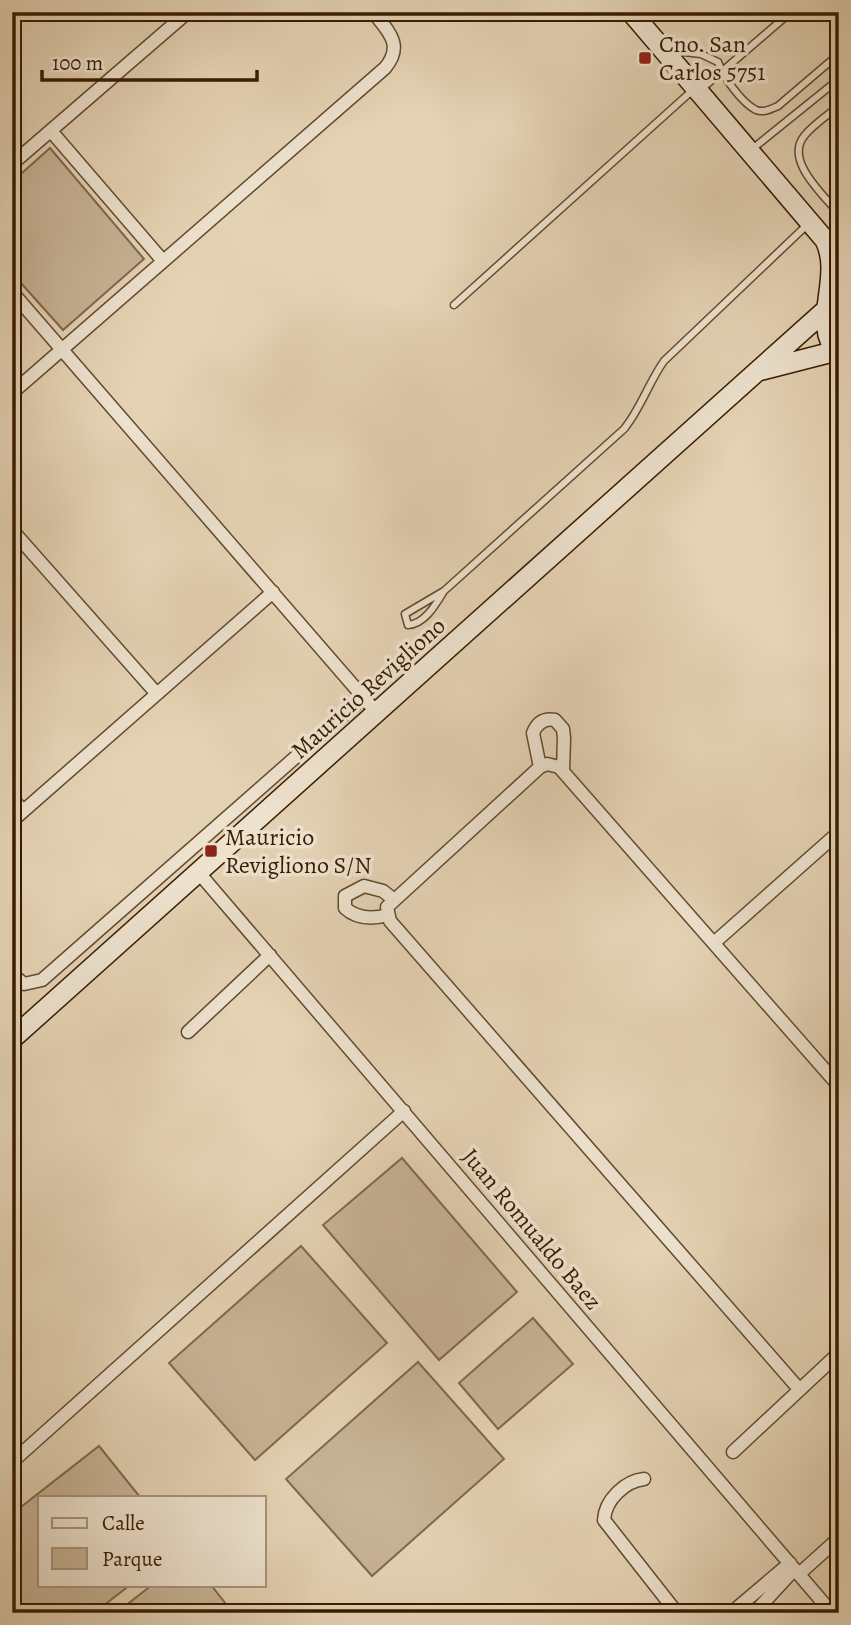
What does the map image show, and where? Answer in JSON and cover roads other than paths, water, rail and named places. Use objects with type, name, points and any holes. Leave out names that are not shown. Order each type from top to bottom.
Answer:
[{"type":"main road","points":[[631,12],[838,235]]},
{"type":"main road","points":[[642,12],[825,240],[831,256],[833,277],[833,307],[827,336],[837,353]]},
{"type":"main road","name":"Mauricio Revigliono","points":[[12,1039],[755,372],[833,307]]},
{"type":"main road","name":"Mauricio Revigliono","points":[[755,372],[837,353]]},
{"type":"street","points":[[12,164],[188,12]]},
{"type":"street","points":[[12,393],[391,61],[395,52],[393,36],[373,12]]},
{"type":"street","points":[[51,131],[163,261]]},
{"type":"street","points":[[12,292],[377,713]]},
{"type":"street","points":[[12,530],[158,694]]},
{"type":"street","points":[[12,821],[273,592]]},
{"type":"street","points":[[12,974],[24,984],[42,980],[364,697]]},
{"type":"street","points":[[540,767],[533,733],[542,721],[550,719],[555,720],[563,729],[564,771]]},
{"type":"street","points":[[799,1389],[388,915],[387,906],[540,767],[553,765],[564,771],[839,1086]]},
{"type":"street","points":[[12,798],[23,811]]},
{"type":"street","points":[[715,942],[839,832]]},
{"type":"street","name":"Juan Romualdo Baez","points":[[199,873],[832,1613]]},
{"type":"street","points":[[388,915],[376,918],[350,913],[345,908],[345,896],[364,886],[383,891],[393,899]]},
{"type":"street","points":[[188,1032],[270,955]]},
{"type":"street","points":[[12,1462],[404,1111]]},
{"type":"street","points":[[733,1452],[839,1353]]},
{"type":"street","points":[[644,1479],[625,1485],[608,1504],[604,1520],[677,1613]]},
{"type":"street","points":[[731,1613],[839,1538]]},
{"type":"street","points":[[754,1613],[795,1569]]},
{"type":"lane","points":[[454,304],[701,87],[791,12]]},
{"type":"lane","points":[[834,12],[839,17]]},
{"type":"lane","points":[[675,51],[718,62],[722,72],[757,110],[766,111],[778,106],[839,54]]},
{"type":"lane","points":[[757,146],[839,79]]},
{"type":"lane","points":[[839,106],[804,135],[798,147],[799,157],[808,176],[839,214]]},
{"type":"lane","points":[[444,590],[425,616],[415,625],[408,625],[405,614],[444,590],[624,429],[644,402],[664,360],[811,222]]},
{"type":"place","name":"Cno. San Carlos 5751","points":[[645,58]]},
{"type":"place","name":"Mauricio Revigliono S/N","points":[[211,851]]}]
